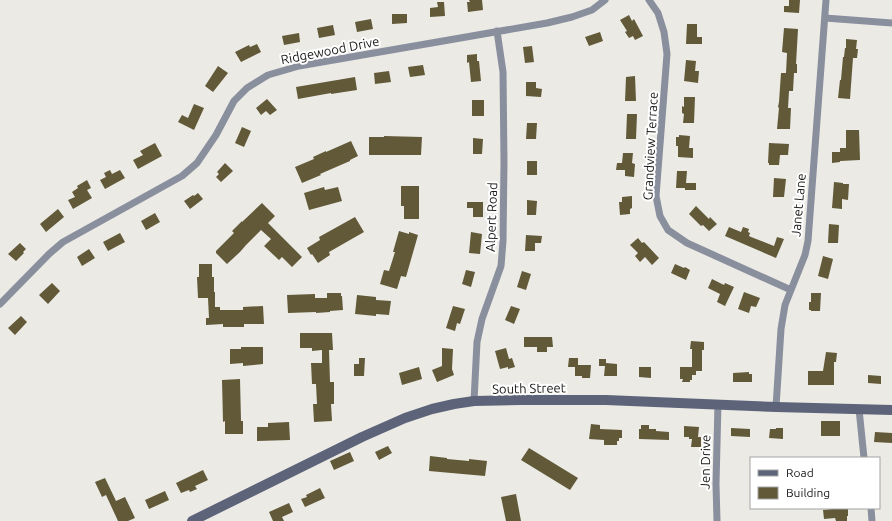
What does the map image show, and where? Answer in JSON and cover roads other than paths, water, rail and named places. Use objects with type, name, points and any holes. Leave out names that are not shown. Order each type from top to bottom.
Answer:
[{"type":"street","name":"Ridgewood Drive","points":[[0,304],[49,254],[63,242],[182,176],[197,164],[216,135],[234,101],[247,88],[268,75],[300,66],[572,17],[592,10],[605,0]]},
{"type":"street","name":"Grandview Terrace","points":[[649,0],[658,13],[664,32],[667,54],[656,196],[660,216],[668,230],[687,243],[791,290]]},
{"type":"street","name":"Janet Lane","points":[[776,407],[784,305],[805,255],[808,241],[826,0]]},
{"type":"street","points":[[825,18],[892,22]]},
{"type":"street","name":"Alpert Road","points":[[474,401],[477,342],[482,319],[501,266],[503,241],[503,72],[497,31]]},
{"type":"street","name":"South Street","points":[[192,521],[207,518],[349,444],[404,418],[432,408],[454,404],[474,401],[606,400],[892,410]]},
{"type":"street","name":"Jen Drive","points":[[717,521],[716,484],[718,404]]},
{"type":"street","points":[[859,409],[864,457]]},
{"type":"street","points":[[871,509],[872,521]]}]
